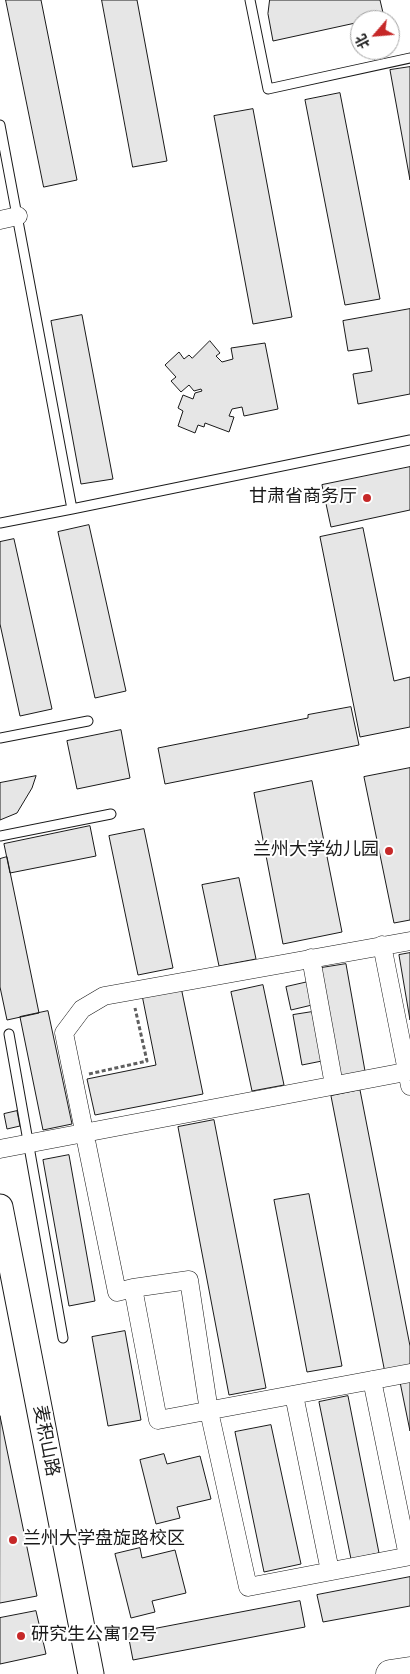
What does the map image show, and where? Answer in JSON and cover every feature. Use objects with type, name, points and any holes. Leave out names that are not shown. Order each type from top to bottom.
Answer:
[{"type":"main road","points":[[390,1674],[410,1670]]},
{"type":"street","points":[[0,220],[18,216]]},
{"type":"street","points":[[372,1380],[409,1556],[248,1587],[209,1411],[189,1280],[117,1292],[71,1077],[64,1033],[82,1009],[104,996],[410,941]]},
{"type":"street","points":[[0,1149],[334,1085],[409,1076],[382,945]]},
{"type":"street","points":[[311,958],[334,1085]]},
{"type":"street","name":"麦积山路","points":[[0,1207],[90,1674]]},
{"type":"street","points":[[133,1288],[158,1420],[410,1373]]},
{"type":"street","points":[[294,1395],[330,1571]]},
{"type":"lane","points":[[250,0],[268,89],[410,58]]},
{"type":"lane","points":[[0,125],[72,508]]},
{"type":"lane","points":[[0,523],[410,440]]},
{"type":"lane","points":[[0,738],[88,721]]},
{"type":"lane","points":[[0,836],[111,814]]},
{"type":"lane","points":[[9,1034],[63,1338]]},
{"type":"path","points":[[71,1077],[147,1061],[131,991]]},
{"type":"building","points":[[6,0],[41,0],[77,180],[44,187]]},
{"type":"building","points":[[102,0],[137,0],[167,161],[133,167]]},
{"type":"building","points":[[270,0],[380,0],[382,10],[350,10],[350,24],[273,41],[268,14]]},
{"type":"building","points":[[410,67],[410,180],[390,70]]},
{"type":"building","points":[[340,93],[380,299],[345,305],[305,100]]},
{"type":"building","points":[[253,109],[292,317],[253,324],[214,116]]},
{"type":"building","points":[[410,309],[410,394],[358,404],[353,374],[372,371],[368,348],[348,351],[343,321]]},
{"type":"building","points":[[82,315],[113,479],[81,484],[51,321]]},
{"type":"building","points":[[210,341],[220,353],[216,356],[222,362],[233,359],[231,348],[265,343],[278,409],[244,416],[242,407],[232,409],[229,416],[234,417],[229,432],[205,423],[204,427],[198,425],[195,433],[178,426],[183,411],[178,408],[183,395],[193,399],[195,393],[202,391],[201,389],[194,391],[189,385],[181,392],[171,381],[176,377],[165,365],[179,352],[184,359],[189,355],[192,358]]},
{"type":"building","name":"甘肃省商务厅","points":[[410,467],[410,510],[331,527],[322,485]]},
{"type":"building","points":[[89,525],[126,691],[95,698],[58,532]]},
{"type":"building","points":[[363,528],[394,681],[410,677],[410,727],[360,737],[320,537]]},
{"type":"building","points":[[14,539],[52,709],[20,716],[0,624],[0,542]]},
{"type":"building","points":[[351,707],[359,745],[165,784],[158,748],[308,718],[308,715]]},
{"type":"building","points":[[121,730],[130,778],[77,789],[67,741]]},
{"type":"building","name":"兰州大学幼儿园","points":[[410,768],[410,920],[394,923],[364,777]]},
{"type":"building","points":[[36,776],[32,788],[17,813],[0,820],[0,783]]},
{"type":"building","points":[[312,781],[342,932],[283,944],[254,793]]},
{"type":"building","points":[[90,826],[96,856],[10,873],[4,844]]},
{"type":"building","points":[[144,829],[173,968],[138,975],[109,836]]},
{"type":"building","points":[[7,857],[39,1013],[7,1020],[0,987],[0,859]]},
{"type":"building","points":[[239,878],[256,959],[219,966],[202,885]]},
{"type":"building","points":[[410,953],[410,1020],[399,955]]},
{"type":"building","points":[[346,964],[365,1071],[340,1076],[321,968]]},
{"type":"building","points":[[308,982],[312,1005],[291,1010],[286,987]]},
{"type":"building","points":[[263,985],[284,1085],[252,1091],[231,992]]},
{"type":"building","points":[[181,987],[203,1094],[95,1115],[87,1079],[156,1065],[142,995]]},
{"type":"building","points":[[48,1011],[72,1124],[43,1130],[20,1017]]},
{"type":"building","points":[[312,1012],[322,1061],[302,1065],[293,1015]]},
{"type":"building","points":[[360,1090],[410,1346],[410,1369],[385,1373],[331,1096]]},
{"type":"building","points":[[17,1111],[20,1126],[7,1129],[4,1114]]},
{"type":"building","points":[[214,1120],[266,1388],[229,1395],[178,1127]]},
{"type":"building","points":[[69,1155],[95,1301],[69,1306],[43,1160]]},
{"type":"building","points":[[309,1194],[342,1366],[307,1372],[274,1200]]},
{"type":"building","points":[[125,1331],[141,1420],[108,1426],[92,1337]]},
{"type":"building","points":[[410,1380],[410,1431],[400,1382]]},
{"type":"building","points":[[348,1396],[379,1553],[351,1559],[319,1402]]},
{"type":"building","points":[[0,1416],[37,1596],[0,1603]]},
{"type":"building","points":[[271,1425],[301,1564],[264,1572],[235,1432]]},
{"type":"building","points":[[164,1454],[167,1464],[200,1456],[211,1499],[177,1507],[180,1518],[156,1524],[140,1460]]},
{"type":"building","points":[[140,1548],[142,1558],[175,1550],[186,1593],[152,1601],[155,1612],[131,1618],[115,1554]]},
{"type":"building","points":[[410,1577],[410,1606],[323,1622],[317,1595]]},
{"type":"building","points":[[300,1601],[305,1627],[133,1660],[128,1634]]},
{"type":"building","name":"研究生公寓12号","points":[[36,1611],[46,1654],[0,1664],[0,1618]]},
{"type":"place","name":"甘肃省商务厅","points":[[367,498]]},
{"type":"place","name":"兰州大学幼儿园","points":[[389,851]]},
{"type":"place","name":"兰州大学盘旋路校区","points":[[13,1540]]},
{"type":"place","name":"研究生公寓12号","points":[[21,1636]]}]
